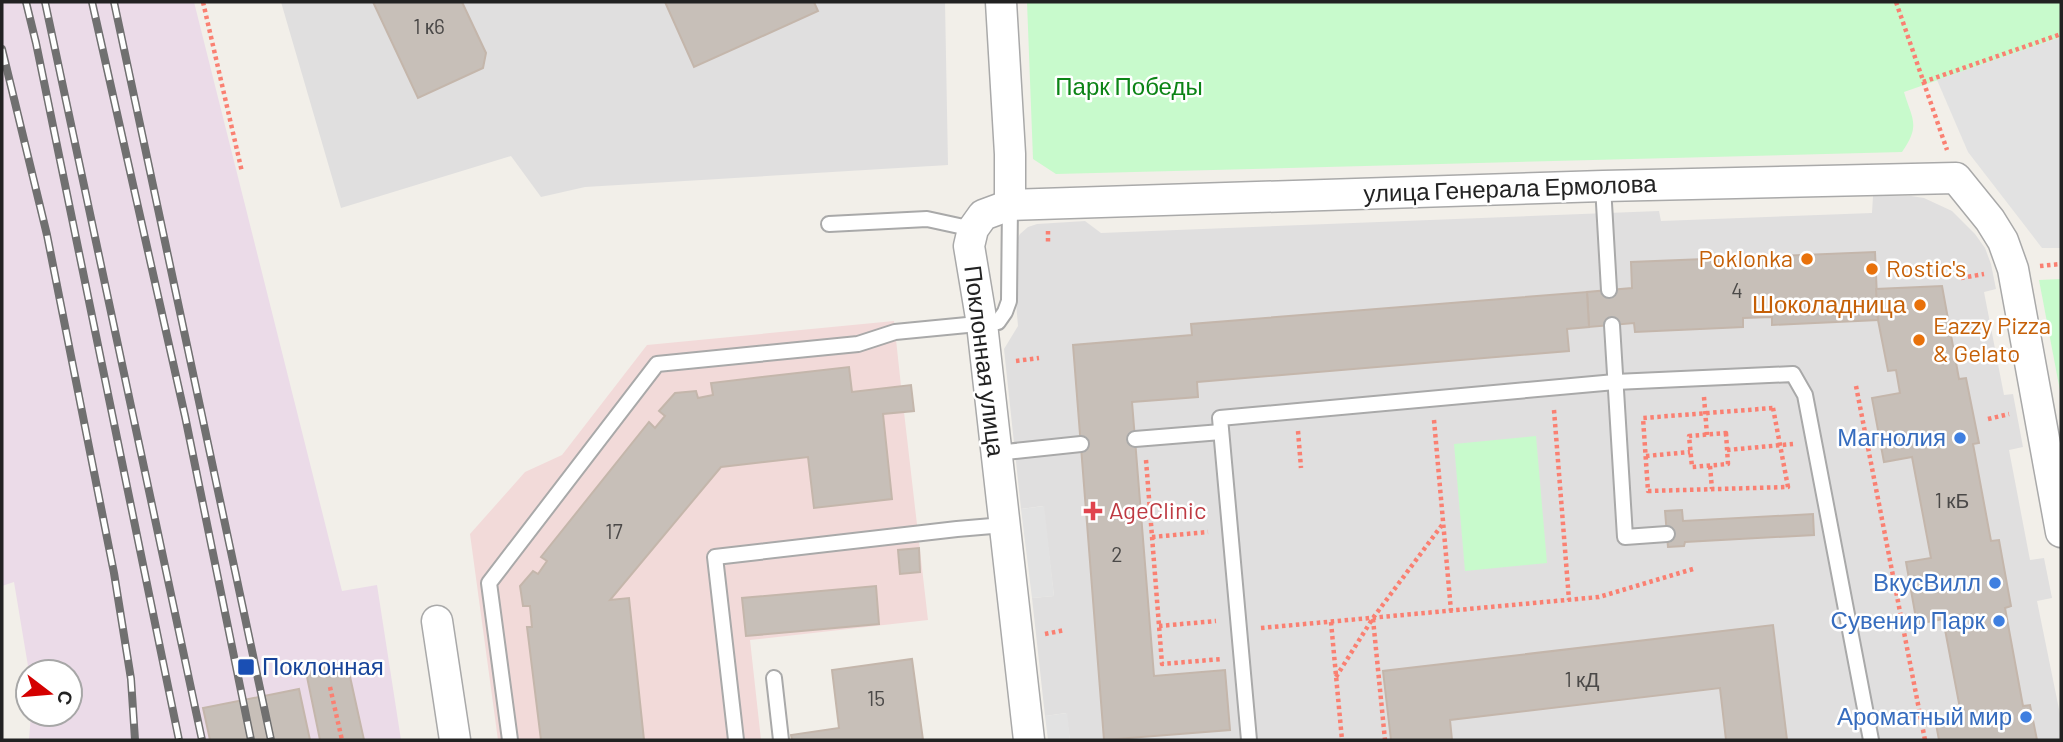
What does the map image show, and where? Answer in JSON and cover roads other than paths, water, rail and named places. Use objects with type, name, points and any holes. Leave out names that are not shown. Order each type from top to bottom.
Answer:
[{"type":"street","points":[[1002,2],[1010,205]]},
{"type":"street","name":"улица Генерала Ермолова","points":[[1010,205],[1956,178],[1990,219],[2003,241],[2013,269],[2061,532]]},
{"type":"street","name":"Поклонная улица","points":[[1010,205],[983,215],[973,229],[969,246],[982,324],[1029,740]]},
{"type":"street","points":[[437,621],[454,740]]},
{"type":"lane","points":[[1603,186],[1609,290]]},
{"type":"lane","points":[[510,740],[489,583],[657,364],[858,344],[895,332],[998,322],[1009,301],[1010,205]]},
{"type":"lane","points":[[829,224],[927,219],[973,229]]},
{"type":"lane","points":[[1612,325],[1625,537],[1667,534]]},
{"type":"lane","points":[[1249,740],[1220,418],[1615,382],[1793,374],[1805,395],[1871,740]]},
{"type":"lane","points":[[1140,439],[1221,432]]},
{"type":"lane","points":[[996,453],[1081,444]]},
{"type":"lane","points":[[736,740],[715,557],[1004,526]]},
{"type":"lane","points":[[774,678],[781,740]]},
{"type":"railway","points":[[26,2],[179,740]]},
{"type":"railway","points":[[45,2],[202,740]]},
{"type":"railway","points":[[92,2],[185,416],[251,740]]},
{"type":"railway","points":[[114,2],[271,740]]},
{"type":"railway","points":[[2,49],[47,235],[114,573],[131,679],[135,740]]},
{"type":"place","name":"Poklonka","points":[[1807,259]]},
{"type":"place","name":"Rostic's","points":[[1872,269]]},
{"type":"place","name":"Шоколадница","points":[[1920,305]]},
{"type":"place","name":"Eazzy Pizza & Gelato","points":[[1919,340]]},
{"type":"place","name":"Магнолия","points":[[1960,438]]},
{"type":"place","name":"AgeClinic","points":[[1093,511]]},
{"type":"place","name":"ВкусВилл","points":[[1995,583]]},
{"type":"place","name":"Сувенир Парк","points":[[1999,621]]},
{"type":"place","name":"Поклонная","points":[[246,667]]},
{"type":"place","name":"Ароматный мир","points":[[2026,717]]},
{"type":"park label","name":"Парк Победы","points":[[1129,87]]}]
